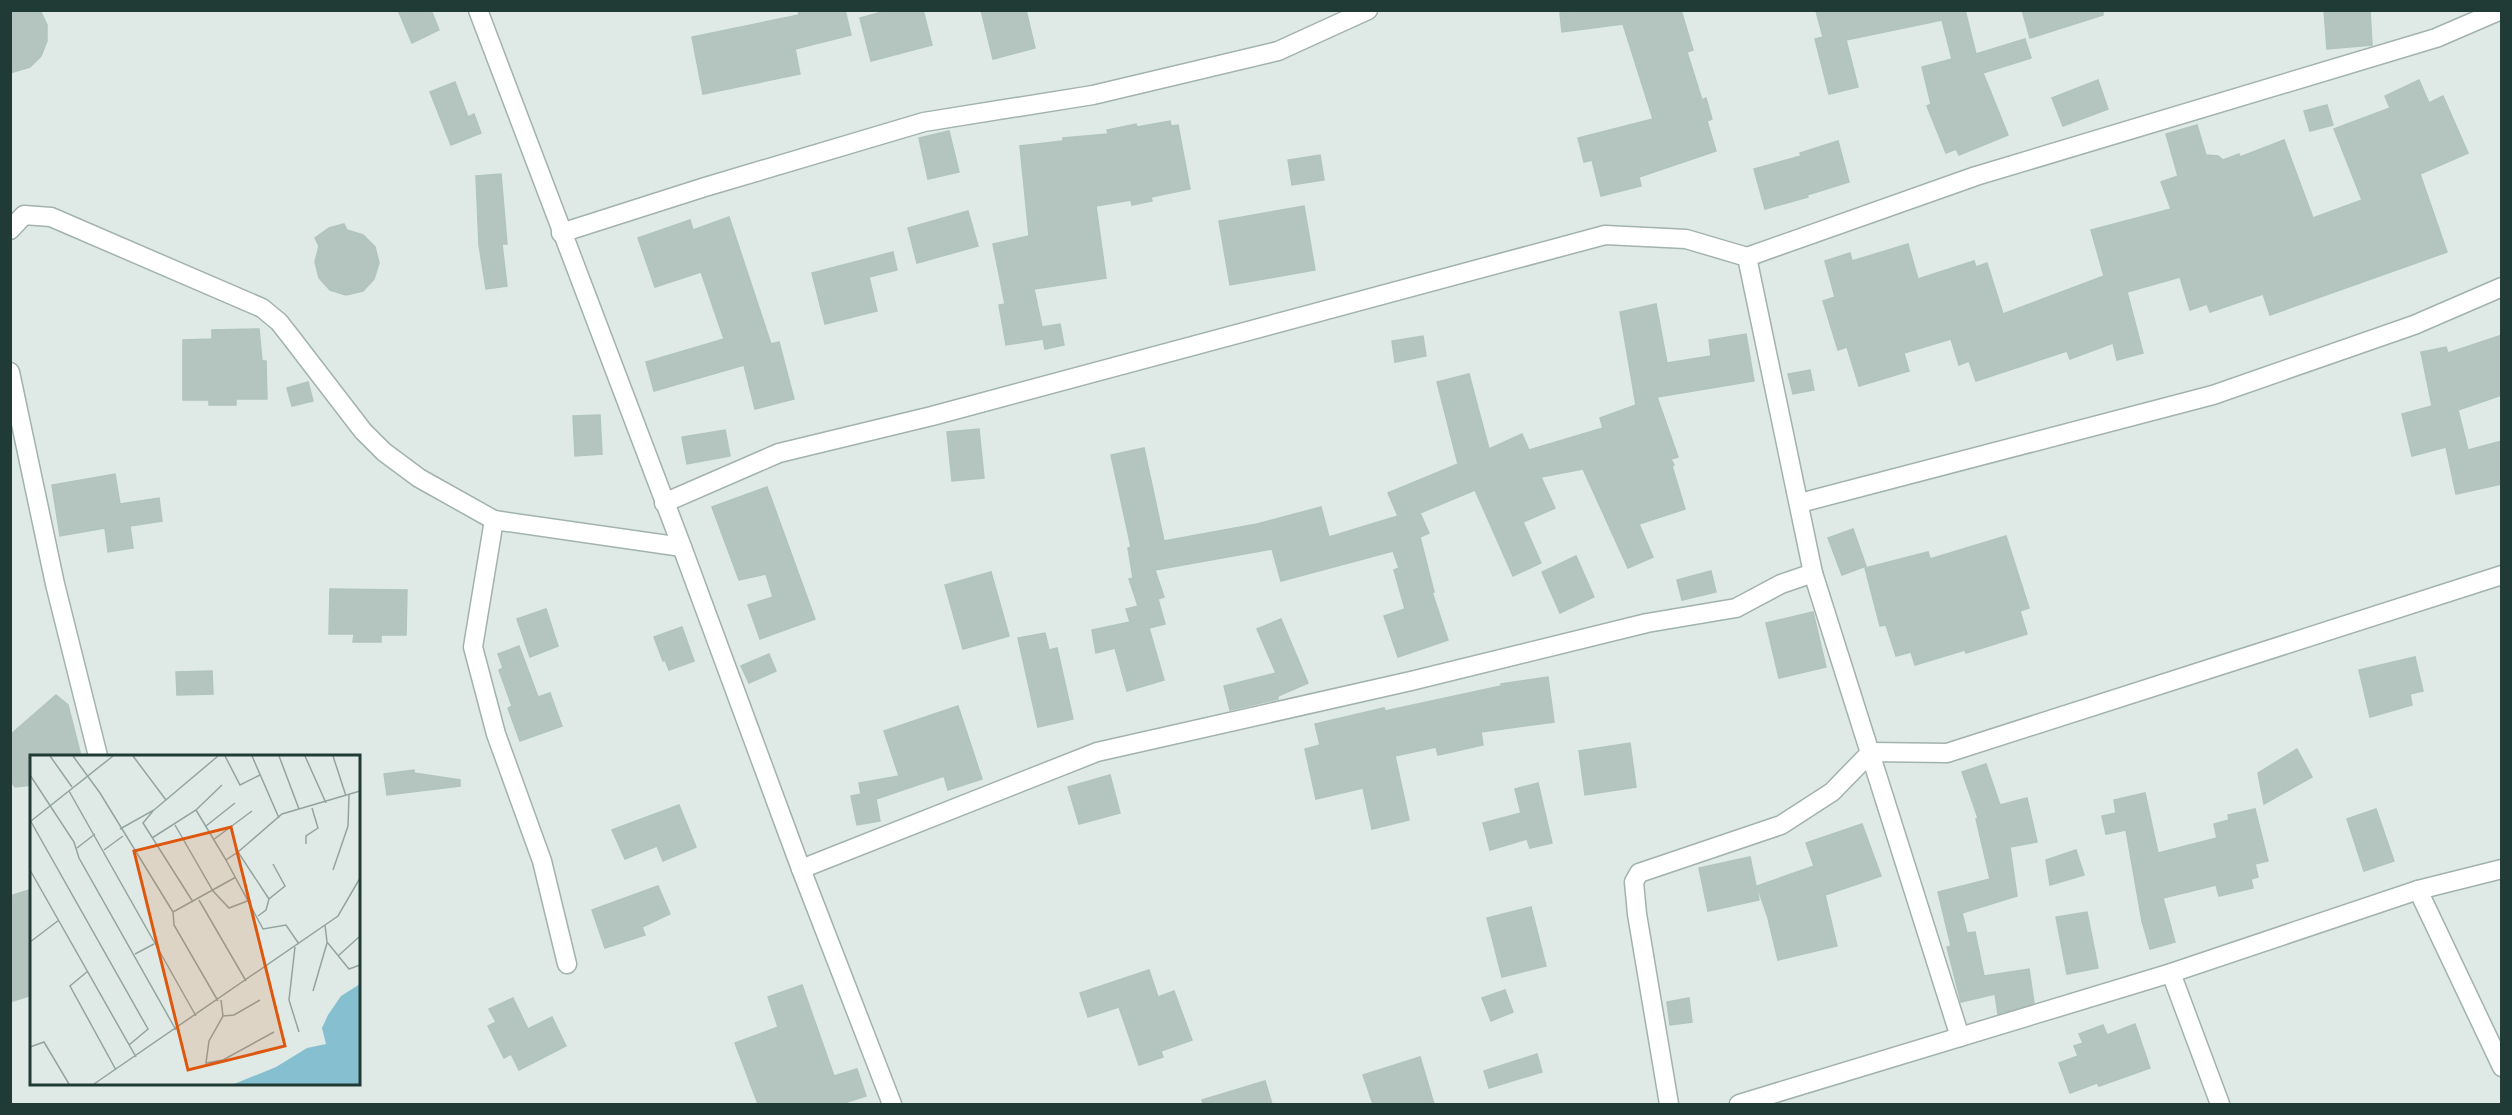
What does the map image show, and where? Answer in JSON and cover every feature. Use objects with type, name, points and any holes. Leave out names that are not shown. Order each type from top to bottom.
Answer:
[{"type":"street","points":[[478,10],[682,547],[801,869],[892,1104]]},
{"type":"street","points":[[561,233],[705,187],[924,122],[1093,95],[1278,51],[1368,10]]},
{"type":"street","points":[[664,503],[778,453],[932,416],[1605,235],[1686,239],[1747,257],[1976,176],[2436,38],[2501,10]]},
{"type":"street","points":[[10,230],[24,214],[51,217],[262,308],[279,322],[342,405],[384,452],[418,478],[494,520],[682,547]]},
{"type":"street","points":[[1747,257],[1813,573],[1960,1036]]},
{"type":"street","points":[[1800,503],[2213,395],[2414,325],[2502,287]]},
{"type":"street","points":[[10,372],[56,584],[98,755]]},
{"type":"street","points":[[494,520],[473,648],[496,734],[543,861],[567,964]]},
{"type":"street","points":[[801,869],[1097,752],[1411,681],[1647,623],[1736,608],[1781,584],[1813,573]]},
{"type":"street","points":[[1669,1104],[1637,914],[1634,882],[1639,873],[1781,825],[1832,792],[1871,752],[1947,753],[2502,575]]},
{"type":"street","points":[[1739,1104],[2171,973],[2418,890],[2502,869]]},
{"type":"street","points":[[2418,890],[2502,1068]]},
{"type":"street","points":[[2171,973],[2220,1104]]},
{"type":"building","points":[[10,10],[40,10],[47,25],[47,41],[41,56],[30,67],[10,73]]},
{"type":"building","points":[[398,10],[431,10],[439,30],[412,43]]},
{"type":"building","points":[[798,10],[845,10],[851,35],[795,49],[800,74],[703,94],[692,37],[799,15]]},
{"type":"building","points":[[889,10],[923,10],[932,45],[871,61],[860,18]]},
{"type":"building","points":[[981,10],[1026,10],[1035,48],[993,59]]},
{"type":"building","points":[[1576,10],[1681,10],[1693,50],[1687,52],[1702,100],[1706,98],[1712,119],[1707,121],[1716,151],[1639,177],[1641,186],[1601,196],[1592,160],[1584,162],[1578,138],[1653,119],[1623,24],[1562,32],[1560,13]]},
{"type":"building","points":[[1965,10],[1976,54],[2025,39],[2031,58],[1983,73],[2008,135],[1959,155],[1956,149],[1946,153],[1927,106],[1931,104],[1922,67],[1952,59],[1942,20],[1846,40],[1858,87],[1829,94],[1815,39],[1823,37],[1816,11]]},
{"type":"building","points":[[2022,10],[2103,10],[2103,15],[2030,38]]},
{"type":"building","points":[[2324,10],[2370,10],[2372,45],[2327,49]]},
{"type":"building","points":[[2098,80],[2108,109],[2063,126],[2052,98]]},
{"type":"building","points":[[2419,80],[2429,103],[2443,96],[2468,153],[2420,174],[2447,252],[2270,315],[2263,294],[2210,312],[2207,304],[2190,310],[2180,277],[2127,292],[2143,353],[2117,360],[2113,343],[2070,359],[2067,351],[1976,381],[1969,361],[1959,365],[1951,339],[1904,353],[1909,371],[1859,386],[1847,347],[1838,350],[1823,301],[1835,297],[1825,261],[1850,253],[1852,261],[1908,244],[1918,279],[1974,261],[1976,267],[1987,263],[2003,314],[2104,276],[2091,230],[2171,209],[2161,182],[2178,176],[2166,134],[2197,125],[2206,155],[2218,156],[2223,160],[2239,154],[2240,157],[2284,140],[2313,218],[2362,200],[2334,129],[2390,108],[2385,96]]},
{"type":"building","points":[[455,82],[468,117],[474,114],[481,133],[451,145],[430,92]]},
{"type":"building","points":[[2327,105],[2333,125],[2310,131],[2304,111]]},
{"type":"building","points":[[1170,121],[1171,126],[1178,125],[1190,189],[1151,197],[1152,201],[1132,205],[1131,200],[1096,206],[1106,278],[1034,289],[1042,327],[1060,324],[1064,345],[1045,349],[1043,339],[1006,345],[999,305],[1005,304],[993,244],[1029,236],[1020,146],[1063,141],[1063,138],[1108,134],[1107,130],[1136,124],[1137,127]]},
{"type":"building","points":[[949,131],[959,172],[928,179],[919,138]]},
{"type":"building","points":[[1838,141],[1849,182],[1765,209],[1754,169],[1801,156],[1800,153]]},
{"type":"building","points":[[1320,155],[1324,180],[1292,185],[1288,160]]},
{"type":"building","points":[[501,174],[507,244],[502,244],[507,286],[486,289],[479,245],[476,176]]},
{"type":"building","points":[[1304,206],[1315,270],[1230,285],[1219,221]]},
{"type":"building","points":[[968,211],[978,246],[917,263],[908,228]]},
{"type":"building","points":[[729,217],[771,344],[779,342],[794,399],[755,409],[744,365],[654,391],[646,362],[724,339],[701,272],[655,287],[638,238],[690,220],[693,230]]},
{"type":"building","points":[[344,224],[347,230],[363,235],[375,247],[379,263],[374,279],[363,291],[346,295],[330,290],[319,278],[315,262],[319,246],[315,238],[329,228]]},
{"type":"building","points":[[893,252],[897,270],[869,277],[877,311],[825,324],[812,273]]},
{"type":"building","points":[[1656,304],[1667,363],[1711,356],[1709,340],[1746,334],[1754,381],[1657,397],[1678,457],[1671,459],[1685,509],[1639,524],[1653,557],[1628,568],[1583,469],[1541,477],[1555,508],[1523,522],[1541,563],[1513,576],[1475,490],[1420,513],[1429,533],[1420,537],[1434,592],[1432,592],[1448,640],[1398,657],[1384,616],[1405,609],[1394,570],[1399,568],[1393,551],[1281,581],[1272,549],[1155,570],[1164,597],[1158,599],[1165,624],[1149,628],[1164,680],[1127,691],[1115,648],[1096,653],[1092,630],[1130,622],[1126,609],[1138,606],[1129,579],[1133,578],[1128,548],[1131,547],[1111,455],[1144,448],[1164,541],[1257,524],[1321,507],[1329,537],[1398,516],[1388,493],[1458,464],[1437,382],[1469,374],[1489,449],[1522,434],[1529,450],[1603,428],[1600,418],[1636,405],[1620,312]]},
{"type":"building","points":[[259,329],[262,361],[266,361],[267,399],[236,399],[236,405],[209,405],[209,400],[183,400],[183,340],[212,339],[212,330]]},
{"type":"building","points":[[2502,335],[2502,395],[2458,410],[2468,450],[2502,441],[2502,484],[2456,494],[2446,447],[2412,456],[2402,414],[2432,406],[2421,352],[2446,347],[2448,353]]},
{"type":"building","points":[[1423,336],[1426,356],[1395,362],[1392,341]]},
{"type":"building","points":[[1810,370],[1814,390],[1793,394],[1788,374]]},
{"type":"building","points":[[308,382],[313,401],[292,406],[287,388]]},
{"type":"building","points":[[600,415],[602,454],[575,456],[573,416]]},
{"type":"building","points":[[979,429],[984,478],[952,481],[947,432]]},
{"type":"building","points":[[725,430],[730,456],[687,464],[682,437]]},
{"type":"building","points":[[115,474],[120,504],[159,498],[162,521],[130,526],[133,548],[108,552],[105,528],[60,536],[52,485]]},
{"type":"building","points":[[767,487],[815,619],[760,639],[748,605],[773,597],[766,574],[739,580],[712,507]]},
{"type":"building","points":[[1853,529],[1866,566],[1842,575],[1828,538]]},
{"type":"building","points":[[2006,536],[2029,608],[2020,611],[2027,634],[1966,653],[1965,650],[1915,665],[1911,652],[1896,656],[1886,625],[1880,626],[1865,568],[1928,552],[1930,559]]},
{"type":"building","points":[[1576,556],[1594,597],[1560,613],[1542,572]]},
{"type":"building","points":[[1711,571],[1716,592],[1682,600],[1677,580]]},
{"type":"building","points":[[991,572],[1009,636],[963,649],[945,585]]},
{"type":"building","points":[[330,589],[407,590],[406,635],[381,635],[381,642],[353,642],[354,634],[329,634]]},
{"type":"building","points":[[546,609],[558,646],[530,657],[517,619]]},
{"type":"building","points":[[1813,612],[1826,667],[1779,678],[1766,623]]},
{"type":"building","points":[[1281,619],[1308,683],[1278,696],[1278,699],[1230,710],[1224,686],[1276,673],[1257,629]]},
{"type":"building","points":[[682,627],[694,661],[669,670],[654,637]]},
{"type":"building","points":[[1045,633],[1049,650],[1057,648],[1073,719],[1038,727],[1018,638]]},
{"type":"building","points":[[519,646],[538,697],[550,693],[562,726],[520,741],[508,708],[512,706],[499,670],[503,668],[498,654]]},
{"type":"building","points":[[769,654],[776,671],[749,683],[741,666]]},
{"type":"building","points":[[2415,657],[2423,691],[2410,694],[2412,705],[2370,717],[2359,670]]},
{"type":"building","points":[[212,671],[213,694],[177,695],[176,672]]},
{"type":"building","points":[[1548,677],[1554,722],[1481,732],[1483,745],[1438,755],[1436,747],[1395,756],[1409,820],[1372,829],[1363,788],[1316,799],[1305,749],[1320,745],[1315,724],[1384,708],[1385,711],[1501,686],[1501,684]]},
{"type":"building","points":[[56,695],[68,705],[81,755],[30,755],[30,785],[15,787],[10,780],[10,735]]},
{"type":"building","points":[[958,706],[982,779],[948,790],[944,776],[876,799],[880,821],[857,825],[851,796],[861,794],[859,783],[899,776],[884,731]]},
{"type":"building","points":[[1630,743],[1636,787],[1585,795],[1579,751]]},
{"type":"building","points":[[2297,749],[2312,777],[2264,804],[2258,773]]},
{"type":"building","points":[[1986,764],[2000,805],[2027,798],[2037,842],[2010,847],[2017,896],[1962,913],[1967,933],[1975,932],[1984,976],[2029,969],[2034,1003],[1998,1014],[1995,994],[1961,1002],[1947,947],[1951,946],[1938,892],[1990,879],[1976,819],[1978,818],[1962,772]]},
{"type":"building","points":[[414,770],[414,773],[460,780],[460,786],[387,795],[384,774]]},
{"type":"building","points":[[1110,775],[1120,813],[1079,824],[1068,787]]},
{"type":"building","points":[[1538,783],[1552,843],[1530,848],[1527,839],[1490,850],[1483,823],[1521,813],[1515,789]]},
{"type":"building","points":[[2145,793],[2158,853],[2217,838],[2214,824],[2229,820],[2228,815],[2255,809],[2268,861],[2255,864],[2258,877],[2251,879],[2253,888],[2219,896],[2216,885],[2163,898],[2175,942],[2150,949],[2142,921],[2126,830],[2106,834],[2102,816],[2116,813],[2114,800]]},
{"type":"building","points":[[679,805],[696,847],[663,861],[657,846],[625,859],[612,830]]},
{"type":"building","points":[[2376,809],[2394,861],[2364,871],[2347,819]]},
{"type":"building","points":[[1862,824],[1881,876],[1825,895],[1837,946],[1778,960],[1768,918],[1757,886],[1814,866],[1806,843]]},
{"type":"building","points":[[2076,850],[2084,875],[2050,885],[2046,860]]},
{"type":"building","points":[[1750,857],[1759,900],[1708,911],[1699,868]]},
{"type":"building","points":[[658,886],[670,914],[642,927],[645,935],[605,948],[592,910]]},
{"type":"building","points":[[30,890],[30,996],[10,1002],[10,896]]},
{"type":"building","points":[[1531,907],[1546,966],[1502,977],[1487,918]]},
{"type":"building","points":[[2087,912],[2098,968],[2067,974],[2056,917]]},
{"type":"building","points":[[1149,970],[1158,997],[1174,991],[1192,1040],[1161,1051],[1163,1057],[1139,1065],[1119,1007],[1088,1017],[1080,993]]},
{"type":"building","points":[[802,985],[834,1076],[857,1069],[866,1096],[841,1104],[758,1104],[735,1043],[778,1027],[768,997]]},
{"type":"building","points":[[1505,990],[1513,1012],[1491,1021],[1482,998]]},
{"type":"building","points":[[513,998],[528,1029],[552,1017],[566,1046],[519,1070],[511,1054],[504,1058],[488,1026],[496,1022],[489,1009]]},
{"type":"building","points":[[1689,998],[1692,1022],[1670,1025],[1667,1002]]},
{"type":"building","points":[[2135,1024],[2150,1068],[2099,1086],[2097,1083],[2070,1093],[2059,1063],[2078,1056],[2074,1046],[2083,1043],[2079,1034],[2103,1025],[2107,1035]]},
{"type":"building","points":[[1537,1054],[1542,1072],[1489,1088],[1484,1071]]},
{"type":"building","points":[[1420,1057],[1434,1104],[1373,1104],[1363,1075]]},
{"type":"building","points":[[1265,1081],[1272,1104],[1203,1104],[1202,1100]]}]
